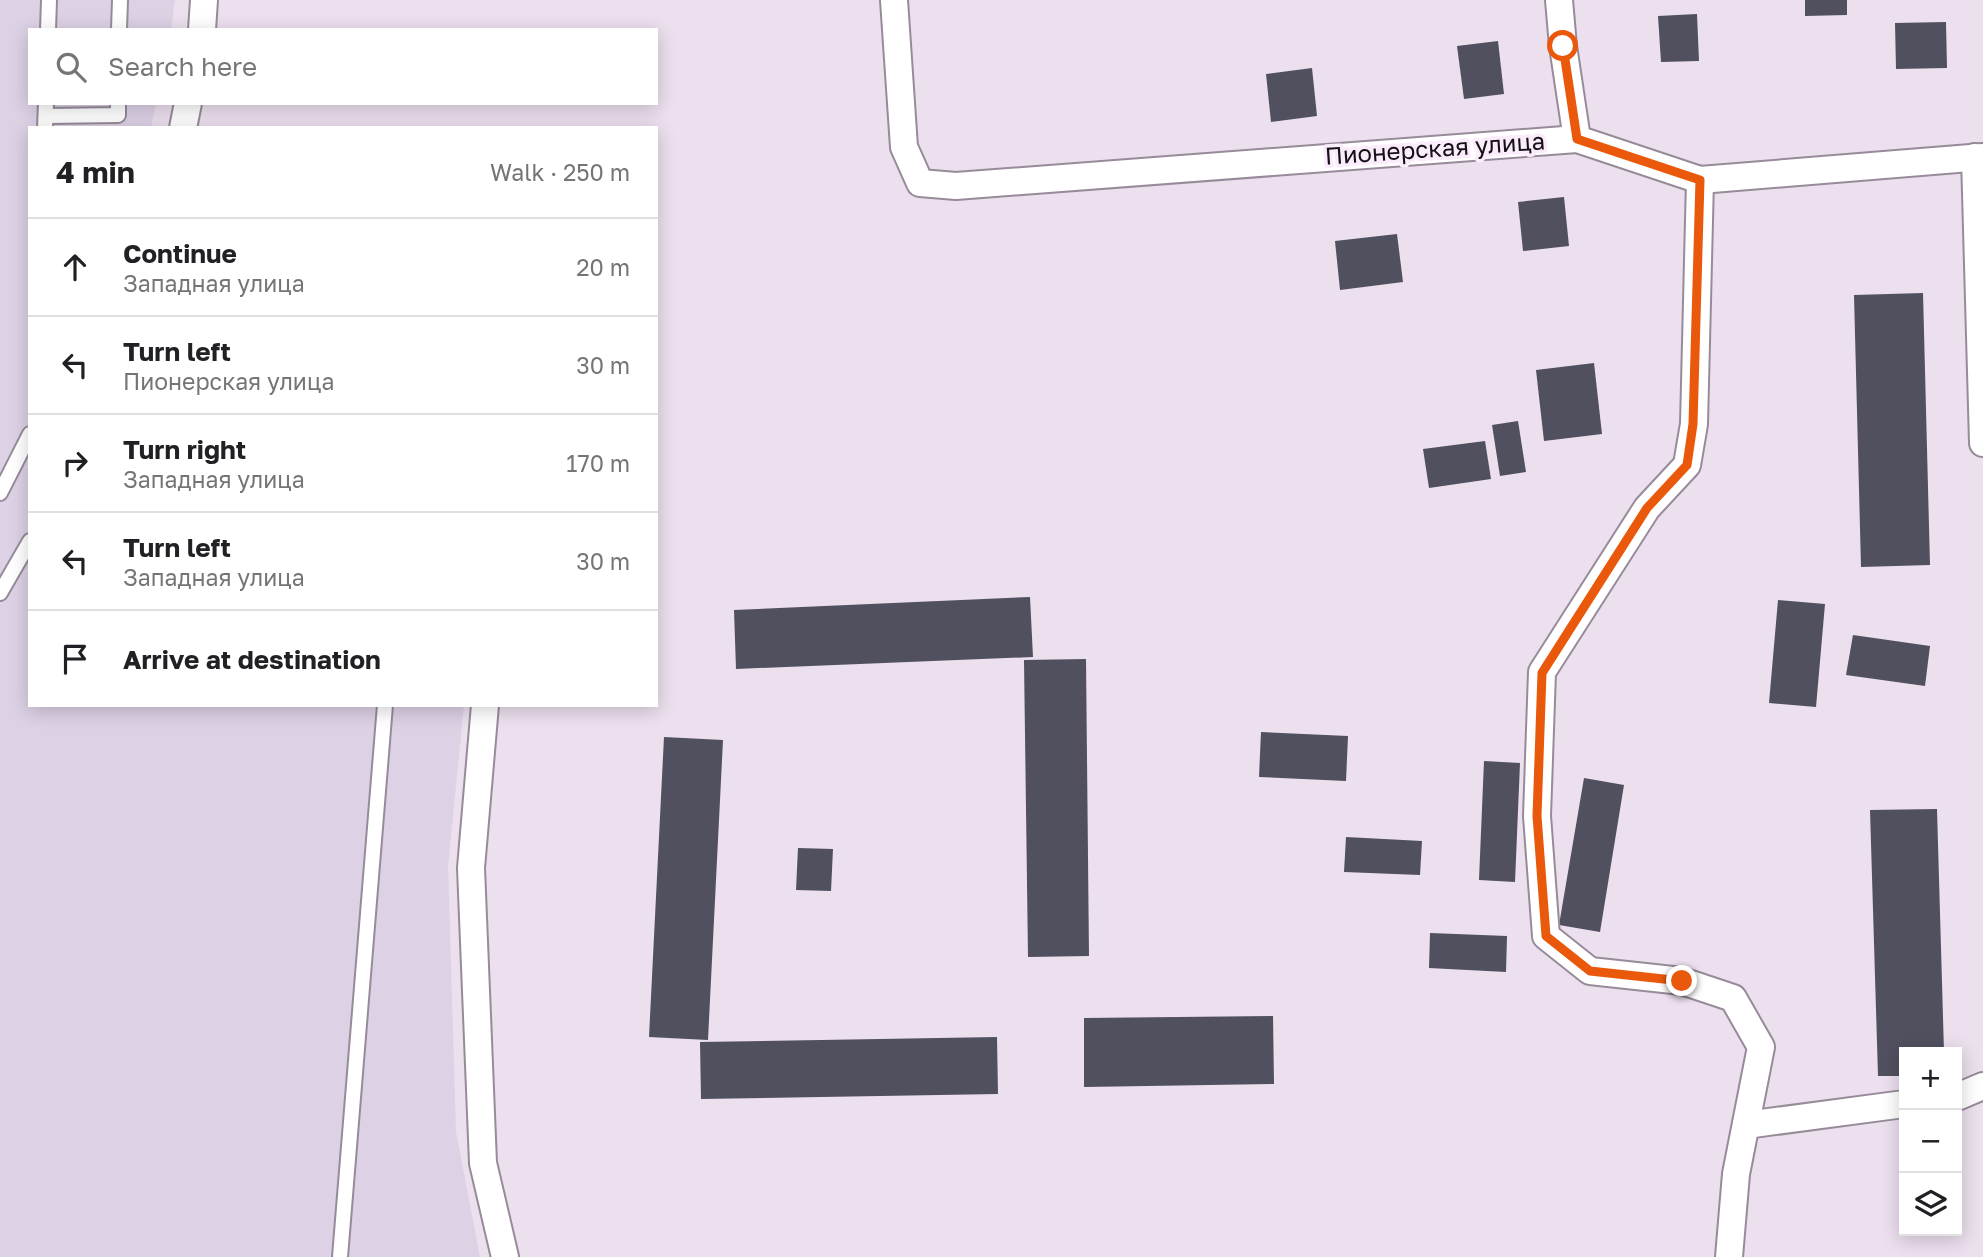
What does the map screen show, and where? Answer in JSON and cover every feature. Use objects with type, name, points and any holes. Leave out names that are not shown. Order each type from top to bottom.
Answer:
[{"type":"street","points":[[202,28],[204,0]]},
{"type":"street","name":"Пионерская улица","points":[[894,0],[904,147],[920,183],[956,186],[1577,139],[1700,180],[1979,157]]},
{"type":"street","points":[[1559,0],[1577,139]]},
{"type":"street","points":[[183,126],[188,105]]},
{"type":"street","points":[[1979,157],[1983,443]]},
{"type":"street","points":[[1700,180],[1693,424],[1687,465],[1647,508],[1542,673],[1537,816],[1546,936],[1590,971],[1682,981],[1734,998],[1761,1047],[1736,1174],[1729,1257]]},
{"type":"street","points":[[485,707],[471,868],[483,1163],[505,1257]]},
{"type":"street","points":[[1962,1095],[1983,1086]]},
{"type":"street","points":[[1746,1125],[1899,1105]]},
{"type":"lane","points":[[48,28],[49,0]]},
{"type":"lane","points":[[119,28],[120,0]]},
{"type":"lane","points":[[46,116],[118,115],[118,105]]},
{"type":"lane","points":[[0,493],[28,438]]},
{"type":"lane","points":[[0,593],[28,544]]},
{"type":"lane","points":[[340,1257],[385,707]]},
{"type":"shaded area","points":[[0,0],[175,0],[171,28],[28,28],[28,105],[156,105],[151,126],[28,126],[28,707],[464,707],[448,866],[456,1132],[480,1257],[0,1257]]},
{"type":"building","points":[[1805,0],[1847,0],[1847,15],[1805,16]]},
{"type":"building","points":[[1697,14],[1699,61],[1661,62],[1658,16]]},
{"type":"building","points":[[1946,22],[1947,68],[1896,69],[1895,23]]},
{"type":"building","points":[[1498,41],[1504,94],[1464,99],[1457,46]]},
{"type":"building","points":[[1312,68],[1317,116],[1271,122],[1266,74]]},
{"type":"building","points":[[1564,197],[1569,246],[1523,251],[1518,202]]},
{"type":"building","points":[[1397,234],[1403,282],[1340,290],[1335,241]]},
{"type":"building","points":[[1923,293],[1930,565],[1861,567],[1854,295]]},
{"type":"building","points":[[1594,363],[1602,434],[1544,441],[1536,370]]},
{"type":"building","points":[[1518,421],[1526,472],[1500,476],[1492,425]]},
{"type":"building","points":[[1485,441],[1491,479],[1429,488],[1423,449]]},
{"type":"building","points":[[1030,597],[1033,657],[736,669],[734,610]]},
{"type":"building","points":[[1778,600],[1825,604],[1816,707],[1769,703]]},
{"type":"building","points":[[1853,635],[1930,646],[1925,686],[1846,675]]},
{"type":"building","points":[[1086,659],[1089,956],[1028,957],[1024,660]]},
{"type":"building","points":[[1261,732],[1348,736],[1346,781],[1259,777]]},
{"type":"building","points":[[664,737],[723,740],[708,1040],[649,1037]]},
{"type":"building","points":[[1484,761],[1520,763],[1515,882],[1479,880]]},
{"type":"building","points":[[1584,778],[1624,785],[1600,932],[1559,925]]},
{"type":"building","points":[[1937,809],[1944,1047],[1899,1047],[1899,1076],[1878,1076],[1870,810]]},
{"type":"building","points":[[1346,837],[1422,841],[1420,875],[1344,872]]},
{"type":"building","points":[[798,848],[833,849],[831,891],[796,890]]},
{"type":"building","points":[[1430,933],[1507,936],[1506,972],[1429,968]]},
{"type":"building","points":[[1273,1016],[1274,1084],[1084,1087],[1084,1018]]},
{"type":"building","points":[[997,1037],[998,1094],[701,1099],[700,1042]]},
{"type":"route","points":[[1563,46],[1577,139],[1700,180],[1699,267],[1693,424],[1687,465],[1647,508],[1542,673],[1537,816],[1546,936],[1590,971],[1682,981]]}]
